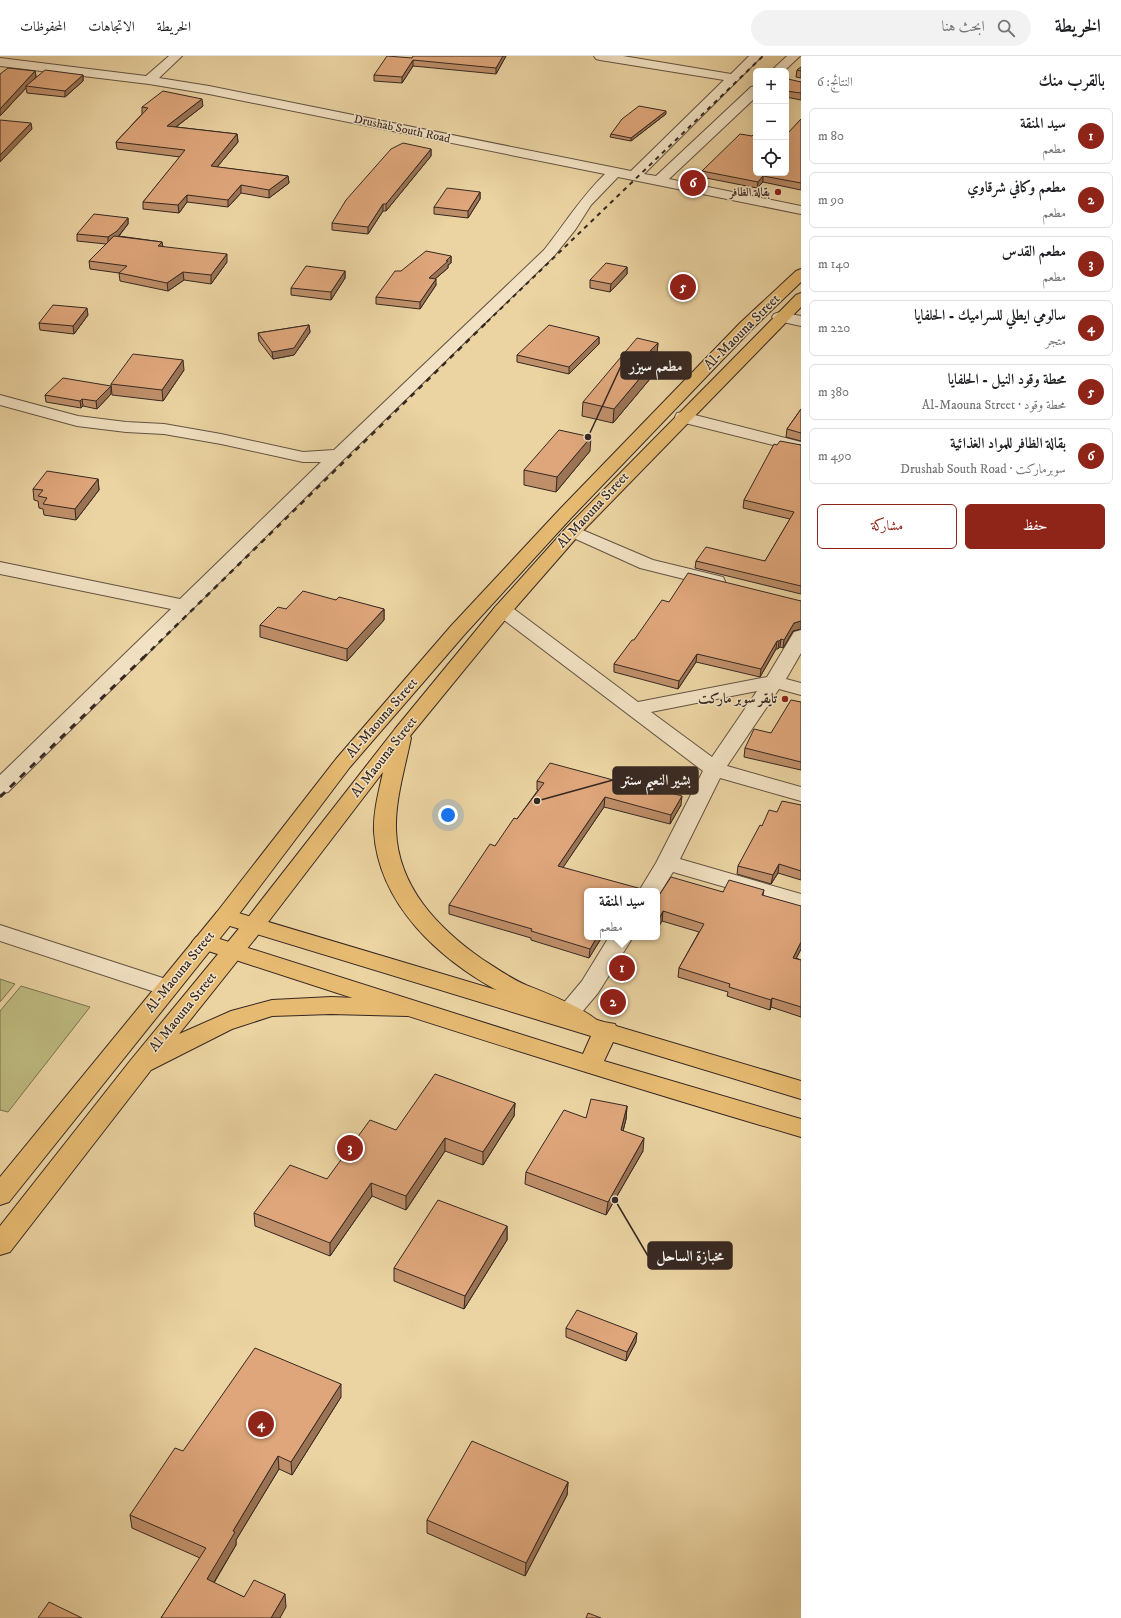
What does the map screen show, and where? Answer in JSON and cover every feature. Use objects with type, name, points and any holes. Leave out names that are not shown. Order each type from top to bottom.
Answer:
[{"type":"main road","name":"Al-Maouna Street","points":[[0,1195],[225,917],[343,763],[458,630],[566,513],[746,326],[801,274]]},
{"type":"main road","name":"Al Maouna Street","points":[[0,1245],[139,1067],[254,925],[402,733],[503,610],[573,531],[780,317],[801,298]]},
{"type":"main road","points":[[402,733],[389,800],[385,832],[392,873],[414,912],[452,950],[503,984],[568,1012],[598,1028]]},
{"type":"main road","points":[[225,917],[801,1090]]},
{"type":"main road","points":[[204,942],[407,1008],[590,1065],[801,1128]]},
{"type":"main road","points":[[139,1067],[187,1040],[252,1013],[274,1007],[353,1005],[407,1008]]},
{"type":"main road","points":[[590,1065],[598,1028]]},
{"type":"street","points":[[149,80],[176,56]]},
{"type":"street","points":[[600,56],[733,78]]},
{"type":"street","points":[[633,177],[756,56]]},
{"type":"street","points":[[780,68],[794,56]]},
{"type":"street","name":"Drushab South Road","points":[[0,62],[149,80],[251,98],[801,210]]},
{"type":"street","points":[[658,182],[753,93]]},
{"type":"street","points":[[0,787],[186,606],[339,454],[550,253],[570,227],[584,203],[614,173]]},
{"type":"street","points":[[780,317],[801,322]]},
{"type":"street","points":[[0,400],[77,421],[126,427],[164,429],[221,439],[303,457],[320,457],[339,454]]},
{"type":"street","points":[[683,417],[801,447]]},
{"type":"street","points":[[573,531],[647,564],[729,585]]},
{"type":"street","points":[[0,568],[186,606]]},
{"type":"street","points":[[503,610],[714,769],[801,794]]},
{"type":"street","points":[[652,888],[667,864],[714,769],[774,682],[801,636]]},
{"type":"street","points":[[635,709],[774,682],[801,689]]},
{"type":"street","points":[[667,864],[801,902]]},
{"type":"street","points":[[0,933],[167,988]]},
{"type":"street","points":[[568,1012],[590,987],[619,940]]},
{"type":"shaded area","points":[[0,979],[15,984],[0,1002]]},
{"type":"shaded area","points":[[21,986],[90,1007],[8,1112],[0,1110],[0,1011]]},
{"type":"building","points":[[387,56],[412,58],[413,56],[503,56],[496,68],[413,60],[402,77],[374,75]]},
{"type":"building","points":[[8,68],[35,71],[0,109],[0,74]]},
{"type":"building","points":[[45,70],[83,75],[65,91],[26,86]]},
{"type":"building","points":[[789,79],[801,82],[801,93],[789,91]]},
{"type":"building","points":[[163,91],[202,99],[167,126],[237,134],[211,166],[288,176],[269,190],[241,185],[228,200],[187,195],[178,205],[143,202],[185,150],[116,142],[148,108],[142,107]]},
{"type":"building","points":[[639,106],[666,111],[631,138],[611,134],[622,119]]},
{"type":"building","points":[[801,119],[801,183],[763,176],[789,176],[789,132]]},
{"type":"building","points":[[0,120],[31,123],[0,155]]},
{"type":"building","points":[[740,134],[753,135],[753,176],[763,176],[758,182],[702,171]]},
{"type":"building","points":[[403,143],[431,149],[386,204],[383,204],[368,227],[332,223],[346,200],[391,149]]},
{"type":"building","points":[[447,188],[480,192],[468,211],[434,207]]},
{"type":"building","points":[[94,214],[128,218],[117,231],[108,237],[77,234]]},
{"type":"building","points":[[114,236],[162,242],[158,246],[227,254],[211,275],[183,272],[167,283],[119,273],[127,266],[89,261]]},
{"type":"building","points":[[426,251],[451,256],[446,261],[448,261],[429,278],[436,279],[420,302],[376,297],[395,271],[401,271]]},
{"type":"building","points":[[606,263],[627,267],[611,284],[590,280]]},
{"type":"building","points":[[306,266],[345,271],[331,292],[291,288]]},
{"type":"building","points":[[53,305],[87,308],[73,326],[39,323]]},
{"type":"building","points":[[309,325],[294,348],[272,352],[258,333]]},
{"type":"building","points":[[549,325],[599,337],[569,367],[517,355]]},
{"type":"building","points":[[637,338],[658,343],[650,351],[661,353],[614,409],[583,402]]},
{"type":"building","points":[[133,354],[183,360],[162,390],[111,384]]},
{"type":"building","points":[[63,378],[111,386],[96,401],[82,399],[80,401],[45,395]]},
{"type":"building","points":[[801,409],[801,433],[787,429]]},
{"type":"building","points":[[559,430],[591,437],[557,477],[524,470]]},
{"type":"building","points":[[780,441],[801,445],[801,586],[696,561],[706,547],[765,561],[794,512],[744,500],[774,444],[777,445]]},
{"type":"building","points":[[47,471],[98,479],[75,509],[43,504],[47,498],[38,496],[43,490],[33,489]]},
{"type":"building","points":[[688,573],[801,601],[801,621],[794,623],[784,640],[781,639],[777,641],[761,669],[697,654],[679,681],[614,664],[632,640],[634,640],[662,600],[669,602]]},
{"type":"building","points":[[303,591],[336,600],[339,597],[384,609],[347,649],[260,625],[278,607],[286,609]]},
{"type":"building","points":[[791,700],[801,702],[801,762],[745,748],[754,729],[771,733]]},
{"type":"building","points":[[550,763],[617,781],[618,779],[682,796],[671,815],[605,797],[558,866],[638,888],[584,888],[584,940],[595,940],[590,949],[531,931],[532,929],[449,905],[490,844],[495,846],[514,818],[517,819],[544,783],[537,781]]},
{"type":"building","points":[[782,801],[801,805],[801,871],[779,864],[773,875],[738,866],[760,825],[762,826],[769,810],[777,812]]},
{"type":"building","points":[[671,877],[723,892],[729,880],[764,890],[762,895],[801,906],[801,942],[793,958],[801,960],[801,1007],[772,998],[771,1000],[729,987],[730,984],[679,968],[704,924],[663,911],[660,917],[660,894]]},
{"type":"building","points":[[435,1074],[515,1103],[483,1152],[445,1138],[406,1196],[371,1183],[330,1243],[254,1213],[290,1165],[327,1179],[370,1120],[396,1130]]},
{"type":"building","points":[[591,1099],[627,1106],[621,1130],[644,1138],[608,1202],[526,1172],[564,1110],[586,1118]]},
{"type":"building","points":[[438,1200],[507,1226],[465,1296],[394,1268]]},
{"type":"building","points":[[577,1310],[637,1333],[627,1352],[566,1328]]},
{"type":"building","points":[[255,1348],[341,1384],[291,1462],[278,1456],[233,1531],[235,1532],[207,1579],[244,1597],[254,1580],[285,1594],[271,1618],[161,1618],[206,1548],[130,1515],[175,1448],[183,1451]]},
{"type":"building","points":[[472,1441],[568,1482],[526,1563],[427,1520]]},
{"type":"building","points":[[49,1602],[82,1618],[38,1618]]},
{"type":"building","points":[[588,1613],[601,1618],[586,1618]]},
{"type":"railway","points":[[487,322],[763,56]]},
{"type":"railway","points":[[143,658],[488,321]]},
{"type":"railway","points":[[0,797],[144,657]]},
{"type":"place","name":"بقالة الظافر للمواد الغذائية","points":[[693,183]]},
{"type":"place","name":"بقالة الظافر","points":[[778,192]]},
{"type":"place","name":"محطة وقود النيل - الحلفايا","points":[[683,287]]},
{"type":"place","name":"مطعم سيزر","points":[[588,437]]},
{"type":"place","name":"تايقر سوبر ماركت","points":[[785,699]]},
{"type":"place","name":"بشير النعيم سنتر","points":[[537,801]]},
{"type":"place","name":"سيد المنقة","points":[[622,968]]},
{"type":"place","name":"مطعم وكافي شرقاوي","points":[[613,1002]]},
{"type":"place","name":"مطعم القدس","points":[[350,1148]]},
{"type":"place","name":"مخبازة الساحل","points":[[615,1200]]},
{"type":"place","name":"سالومي ايطلي للسراميك - الحلفايا","points":[[261,1424]]}]
